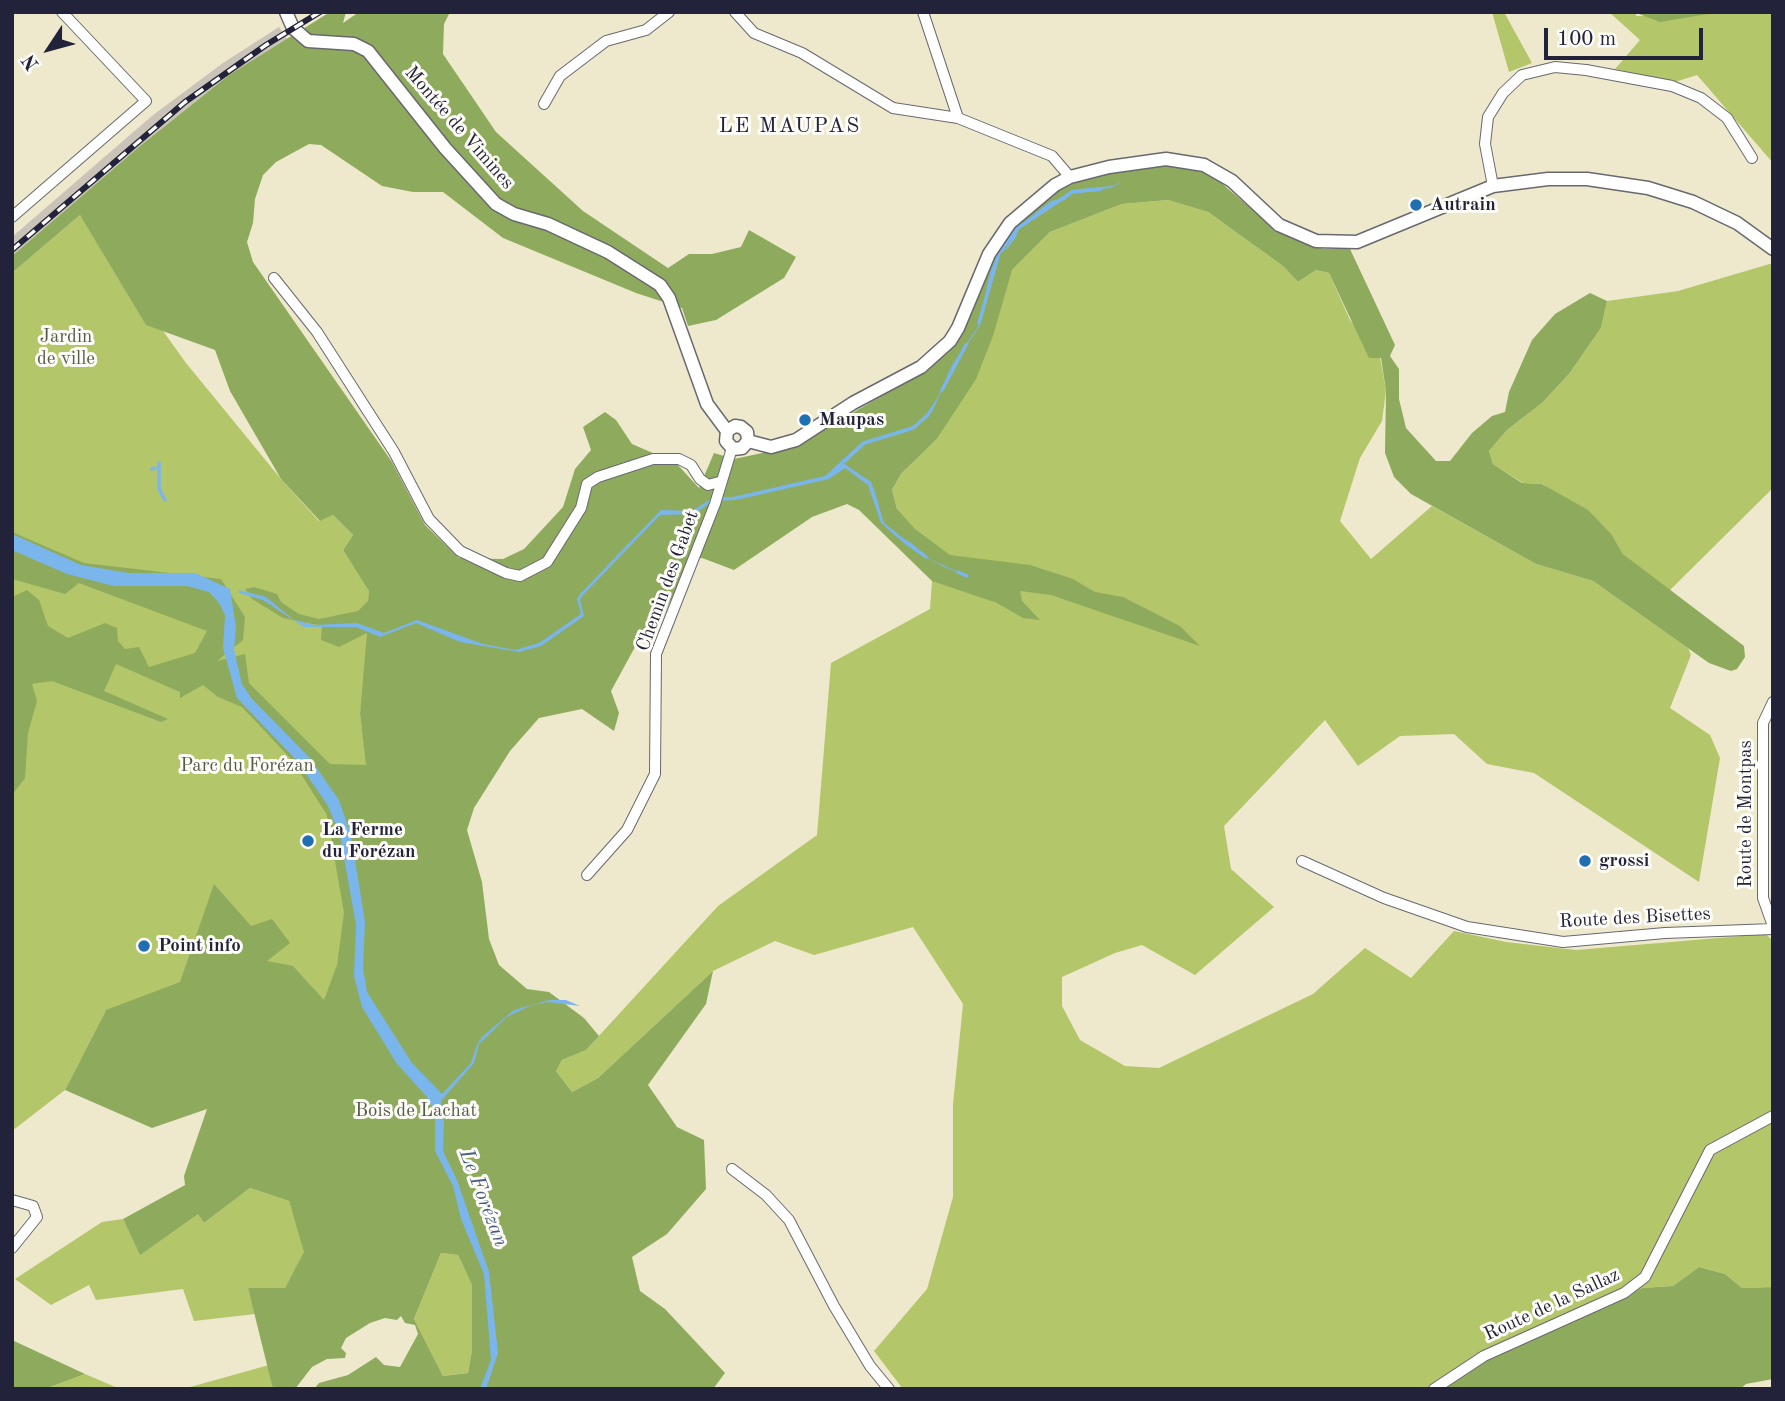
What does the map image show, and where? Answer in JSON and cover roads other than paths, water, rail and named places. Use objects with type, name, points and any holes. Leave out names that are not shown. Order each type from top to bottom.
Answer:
[{"type":"street","points":[[12,217],[146,101],[62,12]]},
{"type":"street","name":"Montée de Vimines","points":[[286,12],[293,28],[308,41],[354,44],[368,51],[445,148],[496,204],[514,214],[548,224],[608,252],[660,285],[669,298],[707,404],[727,430]]},
{"type":"street","points":[[544,104],[560,76],[606,41],[646,30],[669,12]]},
{"type":"street","points":[[735,12],[754,33],[802,53],[893,108],[958,118],[1052,156],[1070,177]]},
{"type":"street","points":[[923,12],[958,118]]},
{"type":"street","points":[[1493,186],[1485,144],[1488,117],[1503,93],[1522,75],[1555,67],[1672,86],[1701,98],[1727,118],[1752,158]]},
{"type":"street","points":[[748,441],[771,446],[796,440],[853,403],[921,367],[950,341],[989,254],[1010,223],[1042,194],[1070,177],[1110,167],[1166,159],[1187,160],[1219,172],[1279,225],[1297,235],[1341,243],[1376,236],[1464,196],[1493,186],[1548,179],[1587,179],[1655,190],[1717,212],[1773,249]]},
{"type":"street","points":[[274,278],[317,331],[394,452],[429,519],[460,551],[506,573],[520,576],[547,562],[581,508],[587,484],[598,477],[653,459],[679,459],[691,465],[717,493]]},
{"type":"street","points":[[735,426],[741,427],[747,432],[748,441],[742,448],[732,448],[726,441],[727,430],[735,426]]},
{"type":"street","name":"Chemin des Gabet","points":[[587,875],[627,830],[655,774],[656,654],[732,448]]},
{"type":"street","name":"Route de Montpas","points":[[1773,702],[1763,723],[1763,898],[1773,928]]},
{"type":"street","name":"Route des Bisettes","points":[[1302,861],[1384,898],[1467,927],[1563,942],[1665,933],[1773,928]]},
{"type":"street","name":"Route de la Sallaz","points":[[1434,1389],[1484,1356],[1624,1293],[1645,1277],[1710,1150],[1773,1116]]},
{"type":"street","points":[[732,1169],[766,1195],[789,1220],[834,1306],[870,1366],[889,1389]]},
{"type":"street","points":[[12,1200],[33,1206],[37,1217],[12,1248]]},
{"type":"water","points":[[1124,181],[1110,188],[1073,192],[1065,200],[1052,203],[1019,228],[1008,248],[1000,253],[991,274],[980,325],[951,370],[932,412],[914,428],[865,442],[843,463],[871,482],[884,523],[931,560],[968,576],[944,567],[919,554],[881,523],[868,485],[845,468],[829,479],[736,500],[713,501],[694,514],[660,515],[583,595],[580,600],[584,616],[541,646],[519,652],[460,642],[416,623],[380,637],[356,627],[304,627],[263,600],[239,593],[239,590],[266,597],[294,620],[314,625],[357,623],[384,633],[417,620],[483,644],[515,650],[539,643],[581,614],[577,599],[580,594],[661,510],[692,511],[714,497],[733,497],[825,476],[862,442],[912,427],[923,419],[938,397],[951,367],[979,325],[990,273],[998,252],[1007,247],[1018,227],[1051,201],[1064,198],[1072,190],[1111,186]]},
{"type":"water","points":[[12,534],[81,565],[128,573],[195,573],[230,589],[236,627],[234,650],[242,684],[252,699],[309,757],[339,800],[351,835],[365,922],[363,968],[367,992],[412,1063],[442,1094],[471,1063],[477,1045],[482,1037],[514,1010],[549,1000],[566,1000],[580,1006],[548,1002],[532,1005],[507,1017],[479,1044],[474,1063],[441,1101],[444,1122],[443,1151],[457,1180],[489,1272],[498,1353],[486,1389],[480,1389],[491,1360],[484,1274],[461,1219],[453,1186],[435,1151],[435,1113],[427,1097],[397,1064],[362,1007],[354,976],[356,925],[340,835],[328,806],[298,762],[237,698],[223,648],[225,615],[219,603],[209,592],[187,586],[114,586],[67,574],[12,550]]},
{"type":"waterway","points":[[979,323],[999,253],[1018,228],[1072,192],[1101,189]]},
{"type":"waterway","points":[[942,390],[966,345]]},
{"type":"waterway","points":[[845,461],[864,443],[913,428],[928,415]]},
{"type":"waterway","points":[[159,463],[159,489],[165,500]]},
{"type":"waterway","points":[[872,489],[877,505]]},
{"type":"waterway","points":[[907,542],[926,557]]},
{"type":"waterway","points":[[958,572],[967,576]]},
{"type":"railway","points":[[12,250],[185,102],[266,45],[320,12]]},
{"type":"place","name":"Autrain","points":[[1416,205]]},
{"type":"place","name":"Maupas","points":[[805,420]]},
{"type":"place","name":"La Ferme du Forézan","points":[[308,841]]},
{"type":"place","name":"grossi","points":[[1585,861]]},
{"type":"place","name":"Point info","points":[[144,946]]},
{"type":"district","name":"LE MAUPAS","points":[[790,126]]},
{"type":"park label","name":"Jardin de ville","points":[[66,348]]},
{"type":"park label","name":"Parc du Forézan","points":[[247,766]]},
{"type":"park label","name":"Bois de Lachat","points":[[416,1111]]},
{"type":"water label","name":"Le Forézan","points":[[483,1198]]}]
